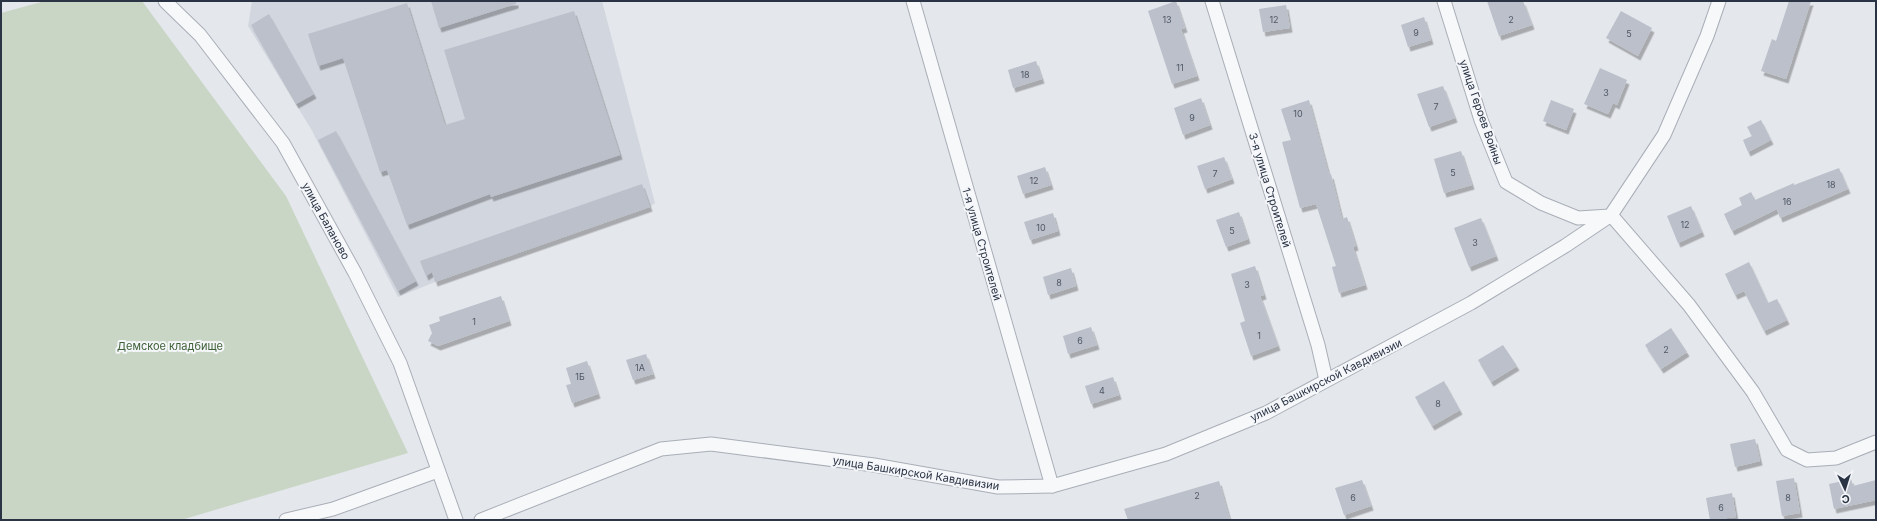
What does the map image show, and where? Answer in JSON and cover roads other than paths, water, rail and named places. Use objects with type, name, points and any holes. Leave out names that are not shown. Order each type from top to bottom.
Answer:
[{"type":"street","name":"улица Баланово","points":[[165,1],[200,35],[283,143],[355,273],[400,363],[456,520]]},
{"type":"street","name":"1-я улица Строителей","points":[[913,1],[1052,486]]},
{"type":"street","name":"3-я улица Строителей","points":[[1212,1],[1318,345],[1326,380]]},
{"type":"street","name":"улица Героев Войны","points":[[1444,1],[1481,120],[1506,182],[1541,203],[1578,218],[1611,215]]},
{"type":"street","name":"улица Башкирской Кавдивизии","points":[[481,520],[661,449],[711,444],[874,465],[998,487],[1052,486],[1166,454],[1266,413],[1471,303],[1565,246],[1611,215],[1664,135],[1707,36],[1719,1]]},
{"type":"street","points":[[1611,215],[1693,312],[1753,392],[1787,450],[1807,460],[1836,458],[1876,442]]},
{"type":"street","points":[[286,520],[333,509],[438,471]]},
{"type":"park label","name":"Демское кладбище","points":[[170,346]]}]
